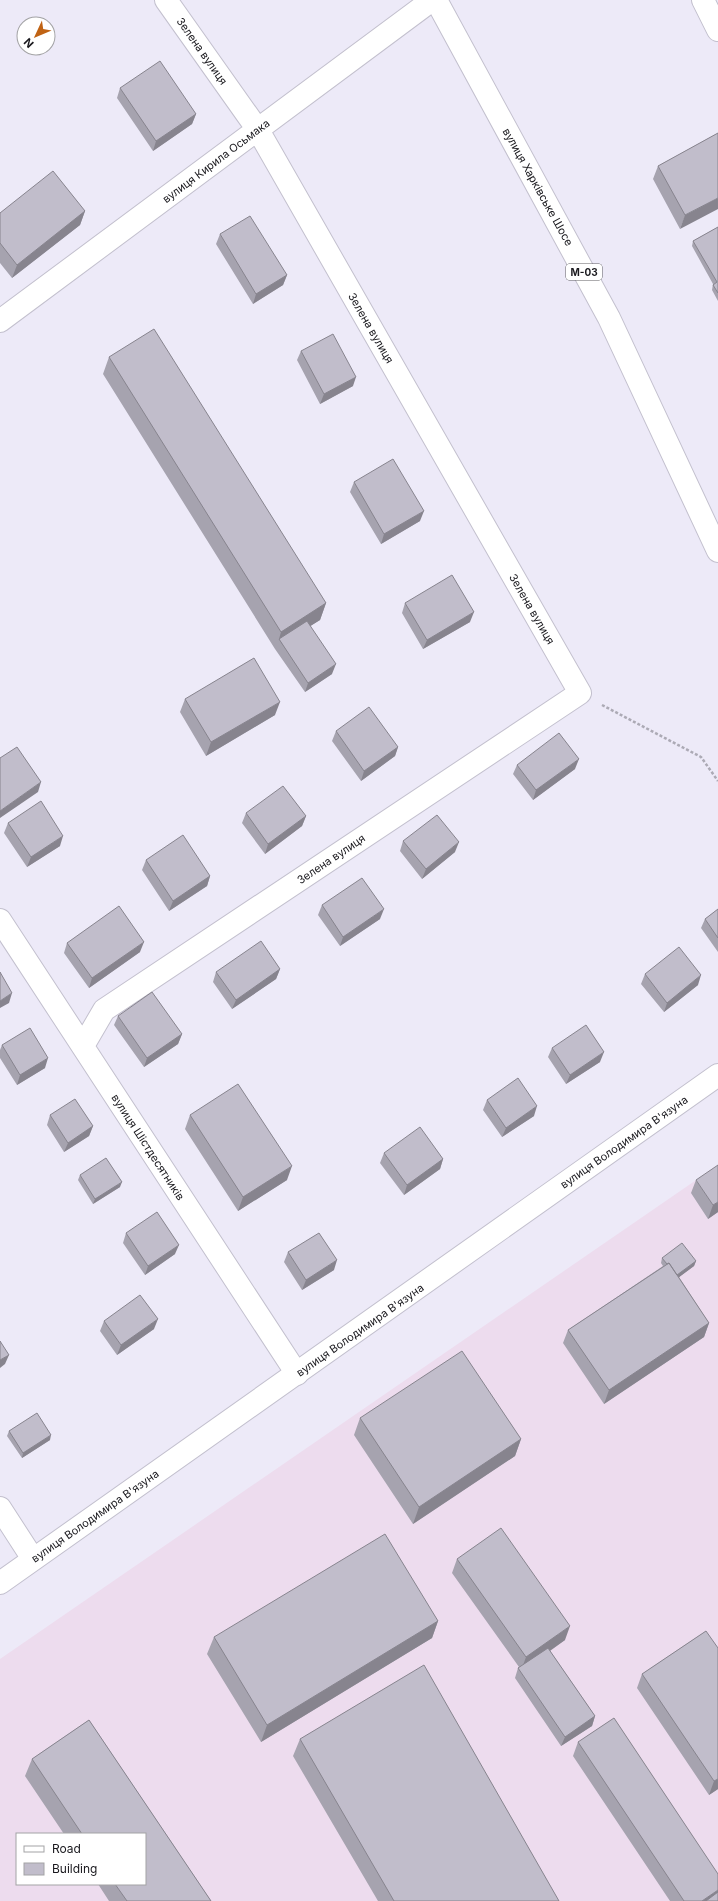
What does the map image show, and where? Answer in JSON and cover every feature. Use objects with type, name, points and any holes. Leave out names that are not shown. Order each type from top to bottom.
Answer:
[{"type":"main road","name":"Зелена вулиця","points":[[83,1046],[104,1010],[580,693],[258,130],[166,0]]},
{"type":"main road","name":"вулиця Кирила Осьмака","points":[[0,321],[432,0]]},
{"type":"main road","name":"вулиця Харківське Шосе","points":[[436,0],[609,318],[718,551]]},
{"type":"main road","points":[[703,0],[718,30]]},
{"type":"main road","name":"вулиця Шістдесятників","points":[[0,920],[297,1374]]},
{"type":"main road","name":"вулиця Володимира В'язуна","points":[[0,1583],[718,1075]]},
{"type":"main road","points":[[0,1508],[33,1559]]},
{"type":"path","points":[[580,693],[702,757],[718,781]]},
{"type":"shaded area","points":[[718,1165],[718,1901],[0,1901],[0,1659]]},
{"type":"building","points":[[160,61],[196,114],[156,141],[120,88]]},
{"type":"building","points":[[718,133],[718,198],[685,215],[658,166]]},
{"type":"building","points":[[53,171],[85,211],[17,265],[0,243],[0,213]]},
{"type":"building","points":[[250,216],[287,275],[256,294],[220,234]]},
{"type":"building","points":[[718,227],[718,293],[713,285],[717,282],[693,241]]},
{"type":"building","points":[[154,329],[326,603],[281,632],[109,357]]},
{"type":"building","points":[[333,334],[356,377],[324,394],[301,351]]},
{"type":"building","points":[[393,459],[424,511],[384,534],[354,482]]},
{"type":"building","points":[[452,575],[474,612],[427,640],[405,603]]},
{"type":"building","points":[[307,621],[336,664],[308,683],[279,639]]},
{"type":"building","points":[[254,658],[280,702],[211,742],[185,699]]},
{"type":"building","points":[[369,707],[398,747],[364,771],[336,731]]},
{"type":"building","points":[[559,733],[579,759],[536,790],[517,765]]},
{"type":"building","points":[[17,747],[41,782],[0,811],[0,758]]},
{"type":"building","points":[[283,786],[306,816],[268,844],[246,813]]},
{"type":"building","points":[[41,801],[63,836],[31,857],[8,823]]},
{"type":"building","points":[[437,815],[459,842],[426,869],[403,841]]},
{"type":"building","points":[[183,835],[210,876],[173,901],[146,860]]},
{"type":"building","points":[[362,878],[384,909],[343,937],[322,905]]},
{"type":"building","points":[[119,906],[144,942],[92,978],[67,943]]},
{"type":"building","points":[[718,909],[718,938],[705,919]]},
{"type":"building","points":[[261,941],[280,969],[236,1000],[216,972]]},
{"type":"building","points":[[679,947],[701,975],[667,1003],[645,974]]},
{"type":"building","points":[[0,972],[12,993],[0,1001]]},
{"type":"building","points":[[152,992],[182,1034],[147,1058],[118,1016]]},
{"type":"building","points":[[586,1025],[604,1052],[570,1075],[552,1048]]},
{"type":"building","points":[[30,1028],[48,1058],[20,1075],[2,1045]]},
{"type":"building","points":[[518,1078],[537,1106],[506,1128],[487,1100]]},
{"type":"building","points":[[238,1084],[292,1166],[243,1197],[190,1115]]},
{"type":"building","points":[[75,1099],[93,1126],[68,1143],[50,1115]]},
{"type":"building","points":[[420,1127],[443,1159],[407,1185],[384,1153]]},
{"type":"building","points":[[106,1158],[122,1182],[95,1199],[80,1175]]},
{"type":"building","points":[[718,1165],[718,1202],[713,1205],[696,1180]]},
{"type":"building","points":[[157,1212],[179,1245],[148,1266],[126,1233]]},
{"type":"building","points":[[319,1233],[337,1260],[306,1280],[288,1252]]},
{"type":"building","points":[[682,1243],[696,1261],[677,1275],[669,1263],[667,1264],[662,1258]]},
{"type":"building","points":[[669,1263],[709,1323],[609,1390],[568,1330]]},
{"type":"building","points":[[140,1295],[158,1319],[121,1345],[104,1321]]},
{"type":"building","points":[[0,1341],[9,1355],[0,1360]]},
{"type":"building","points":[[462,1351],[521,1439],[419,1507],[360,1418]]},
{"type":"building","points":[[37,1413],[51,1435],[23,1453],[9,1431]]},
{"type":"building","points":[[501,1528],[570,1626],[526,1657],[457,1559]]},
{"type":"building","points":[[385,1534],[438,1621],[267,1725],[214,1637]]},
{"type":"building","points":[[706,1631],[718,1648],[718,1779],[714,1781],[642,1674]]},
{"type":"building","points":[[548,1648],[595,1716],[565,1737],[518,1668]]},
{"type":"building","points":[[424,1665],[559,1901],[394,1901],[300,1739]]},
{"type":"building","points":[[614,1718],[718,1874],[718,1890],[702,1901],[684,1901],[578,1742]]},
{"type":"building","points":[[89,1720],[211,1901],[127,1901],[116,1885],[146,1885],[146,1833],[81,1833],[32,1759]]},
{"type":"building","points":[[718,1892],[718,1901],[706,1901]]}]
